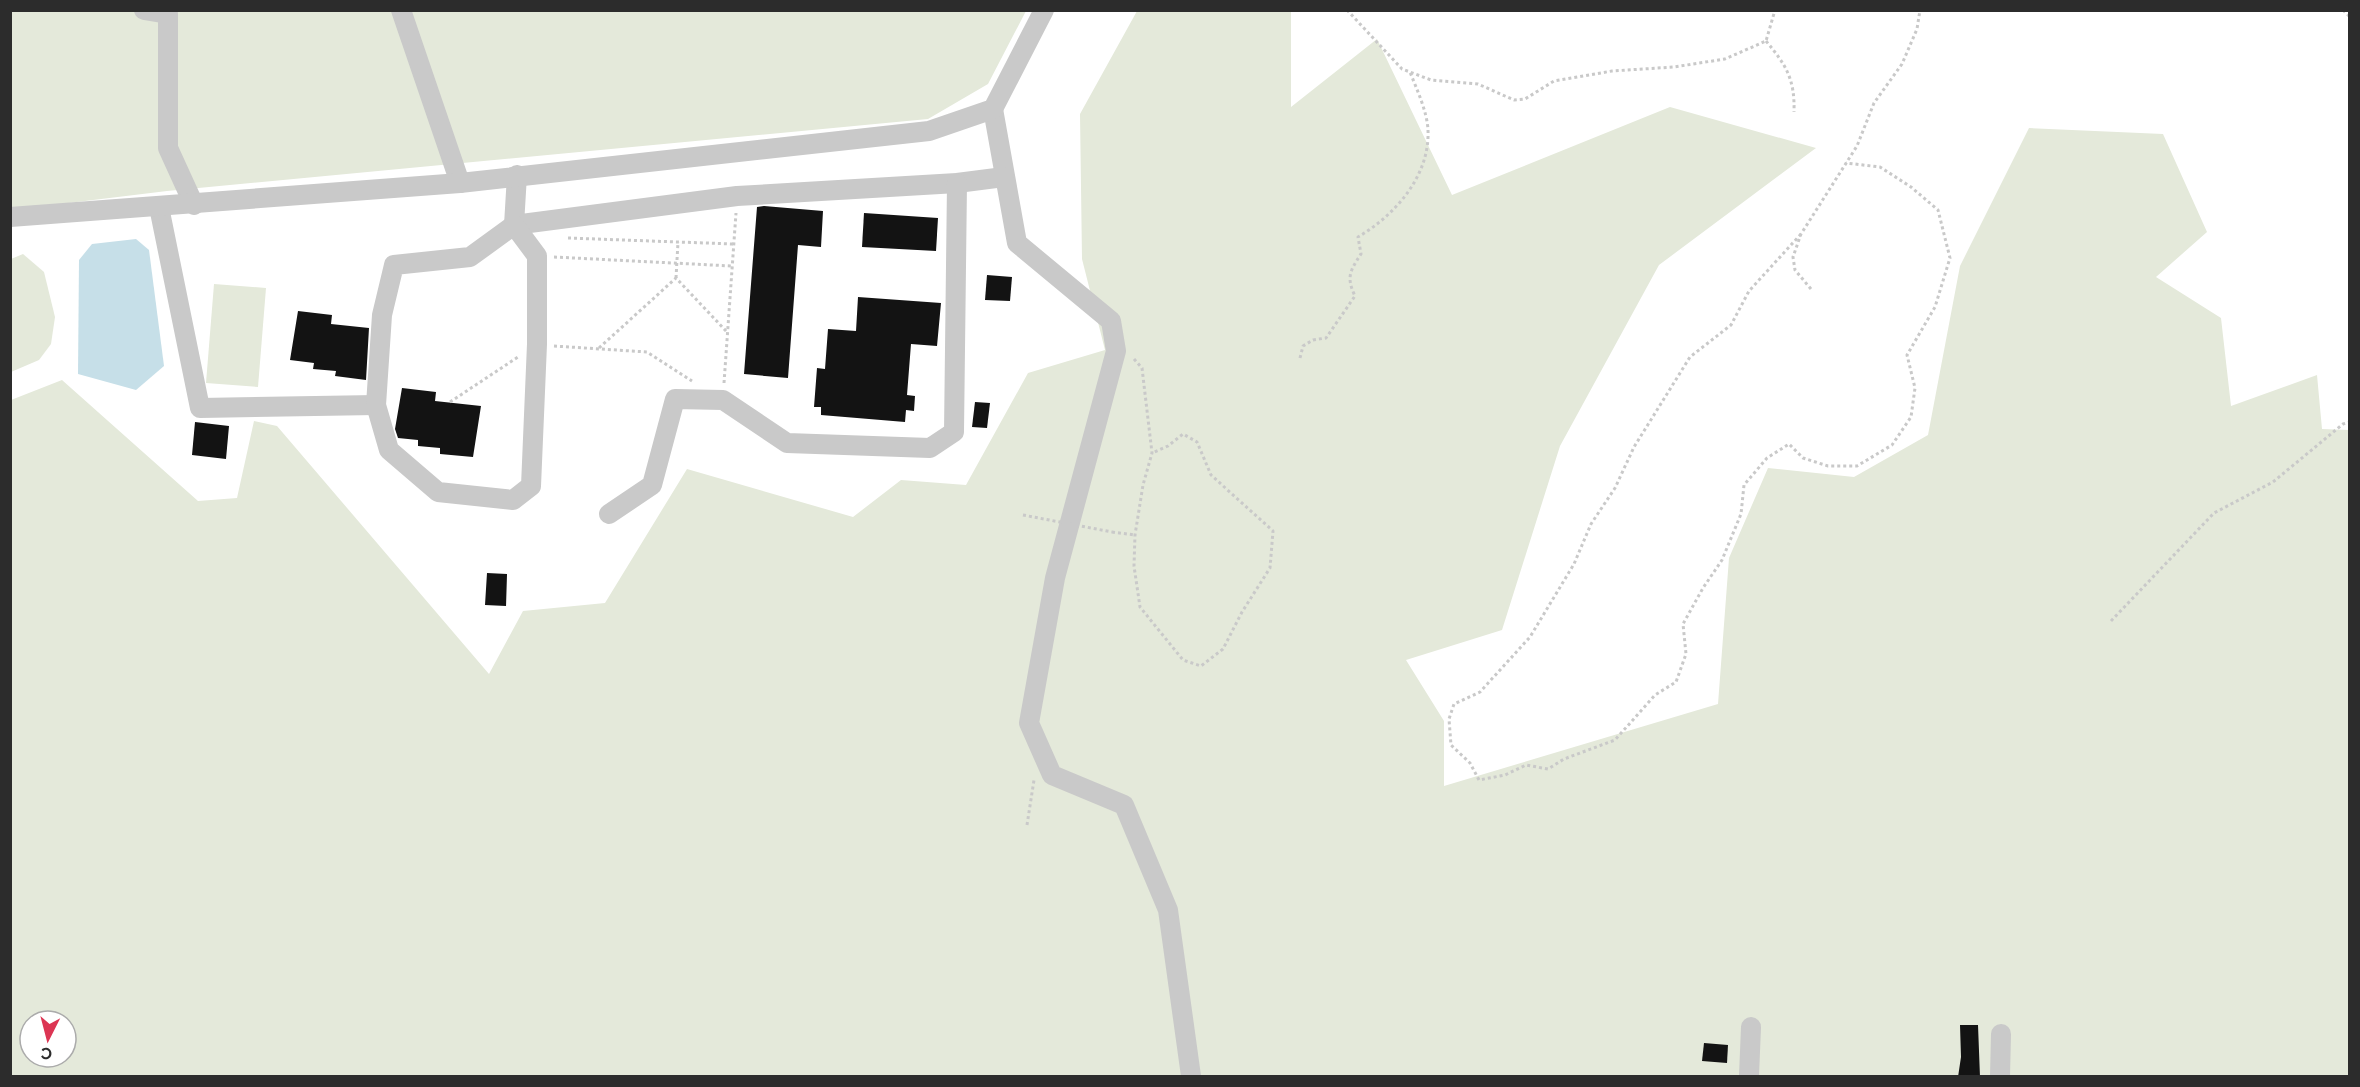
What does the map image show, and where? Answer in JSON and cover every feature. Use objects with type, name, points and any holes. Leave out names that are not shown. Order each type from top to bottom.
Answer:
[{"type":"street","points":[[144,10],[168,14],[168,148],[194,204]]},
{"type":"street","points":[[401,10],[460,183]]},
{"type":"street","points":[[1044,10],[993,110],[1017,243],[1111,321],[1116,351],[1055,578],[1029,723],[1052,775],[1124,806],[1168,910],[1191,1077]]},
{"type":"street","points":[[10,217],[460,183],[929,131],[993,110]]},
{"type":"street","points":[[517,175],[514,225],[537,256],[537,344],[531,486],[513,500],[438,492],[389,450],[376,405],[382,315],[394,265],[470,257],[514,225],[737,196],[957,183],[1004,177]]},
{"type":"street","points":[[609,514],[652,485],[675,399],[723,400],[787,443],[930,448],[954,432],[957,183]]},
{"type":"street","points":[[159,207],[200,408],[376,405]]},
{"type":"street","points":[[1749,1077],[1751,1027]]},
{"type":"street","points":[[2000,1077],[2001,1034]]},
{"type":"path","points":[[1347,10],[1402,69],[1431,80],[1478,84],[1514,100],[1525,99],[1554,81],[1612,71],[1674,67],[1725,59],[1766,41]]},
{"type":"path","points":[[1766,41],[1775,10]]},
{"type":"path","points":[[1846,163],[1880,167],[1911,187],[1938,210],[1950,258],[1935,307],[1907,355],[1915,388],[1911,417],[1892,445],[1857,466],[1828,466],[1803,458],[1789,444],[1767,458],[1744,485],[1741,514],[1722,560],[1683,624],[1686,654],[1676,682],[1655,695],[1615,740],[1564,759],[1548,769],[1526,765],[1505,775],[1479,780],[1470,764],[1451,745],[1449,719],[1454,704],[1480,692],[1530,637],[1574,564],[1591,524],[1615,488],[1634,447],[1690,357],[1731,325],[1749,291],[1801,234],[1846,163],[1857,146],[1874,103],[1902,64],[1917,28],[1920,10]]},
{"type":"path","points":[[2343,10],[2349,17]]},
{"type":"path","points":[[1766,41],[1786,65],[1795,98],[1794,112]]},
{"type":"path","points":[[1300,358],[1303,346],[1313,340],[1326,338],[1355,296],[1349,283],[1352,268],[1361,254],[1358,237],[1380,224],[1404,198],[1424,164],[1428,130],[1410,72]]},
{"type":"path","points":[[723,400],[737,196]]},
{"type":"path","points":[[1801,234],[1793,257],[1795,270],[1811,289]]},
{"type":"path","points":[[561,238],[734,244]]},
{"type":"path","points":[[678,242],[676,278],[727,332]]},
{"type":"path","points":[[537,256],[732,266]]},
{"type":"path","points":[[598,348],[676,278]]},
{"type":"path","points":[[450,402],[537,344],[647,352],[694,382]]},
{"type":"path","points":[[1132,357],[1142,368],[1152,453],[1143,485],[1135,535],[1134,566],[1140,607],[1183,660],[1201,666],[1223,649],[1242,612],[1270,568],[1273,531],[1211,475],[1197,442],[1183,434],[1168,446],[1152,453]]},
{"type":"path","points":[[2111,621],[2214,513],[2273,482],[2343,424],[2349,422]]},
{"type":"path","points":[[1023,515],[1135,535]]},
{"type":"path","points":[[1027,825],[1040,748]]},
{"type":"shaded area","points":[[10,11],[1026,11],[988,84],[928,119],[167,191],[11,210]]},
{"type":"shaded area","points":[[1137,11],[1291,11],[1291,107],[1377,39],[1452,195],[1670,107],[1816,148],[1659,265],[1560,446],[1502,630],[1406,660],[1444,721],[1444,786],[1718,704],[1729,558],[1768,468],[1854,477],[1928,435],[1960,266],[2029,128],[2163,134],[2207,232],[2156,277],[2221,318],[2231,406],[2317,375],[2322,429],[2349,430],[2349,1076],[11,1076],[11,400],[62,380],[198,501],[237,498],[254,421],[277,426],[489,674],[523,611],[605,603],[687,469],[853,517],[901,480],[966,485],[1028,373],[1105,350],[1082,259],[1080,114]]},
{"type":"shaded area","points":[[23,254],[44,272],[55,317],[51,344],[39,360],[11,372],[11,259]]},
{"type":"shaded area","points":[[214,284],[266,288],[258,387],[206,383]]},
{"type":"water","points":[[136,239],[149,250],[164,366],[136,390],[78,374],[79,260],[92,244]]},
{"type":"building","points":[[757,207],[823,211],[821,247],[798,245],[788,378],[744,374]]},
{"type":"building","points":[[864,213],[938,218],[936,251],[862,247]]},
{"type":"building","points":[[987,275],[1012,277],[1010,301],[985,300]]},
{"type":"building","points":[[858,297],[941,303],[937,346],[911,344],[907,395],[915,396],[914,411],[906,410],[905,422],[821,415],[821,407],[814,407],[817,368],[825,369],[828,329],[856,331]]},
{"type":"building","points":[[298,311],[332,315],[331,324],[369,328],[366,380],[335,376],[336,371],[313,369],[314,363],[290,360]]},
{"type":"building","points":[[402,388],[436,392],[435,401],[481,406],[473,457],[440,454],[440,448],[418,446],[418,440],[398,438],[395,429]]},
{"type":"building","points":[[975,402],[990,403],[987,428],[972,427]]},
{"type":"building","points":[[195,422],[229,426],[226,459],[192,455]]},
{"type":"building","points":[[487,573],[507,574],[506,606],[485,605]]},
{"type":"building","points":[[1960,1025],[1978,1025],[1980,1077],[1958,1077],[1961,1057]]},
{"type":"building","points":[[1704,1043],[1728,1045],[1727,1063],[1702,1061]]}]
